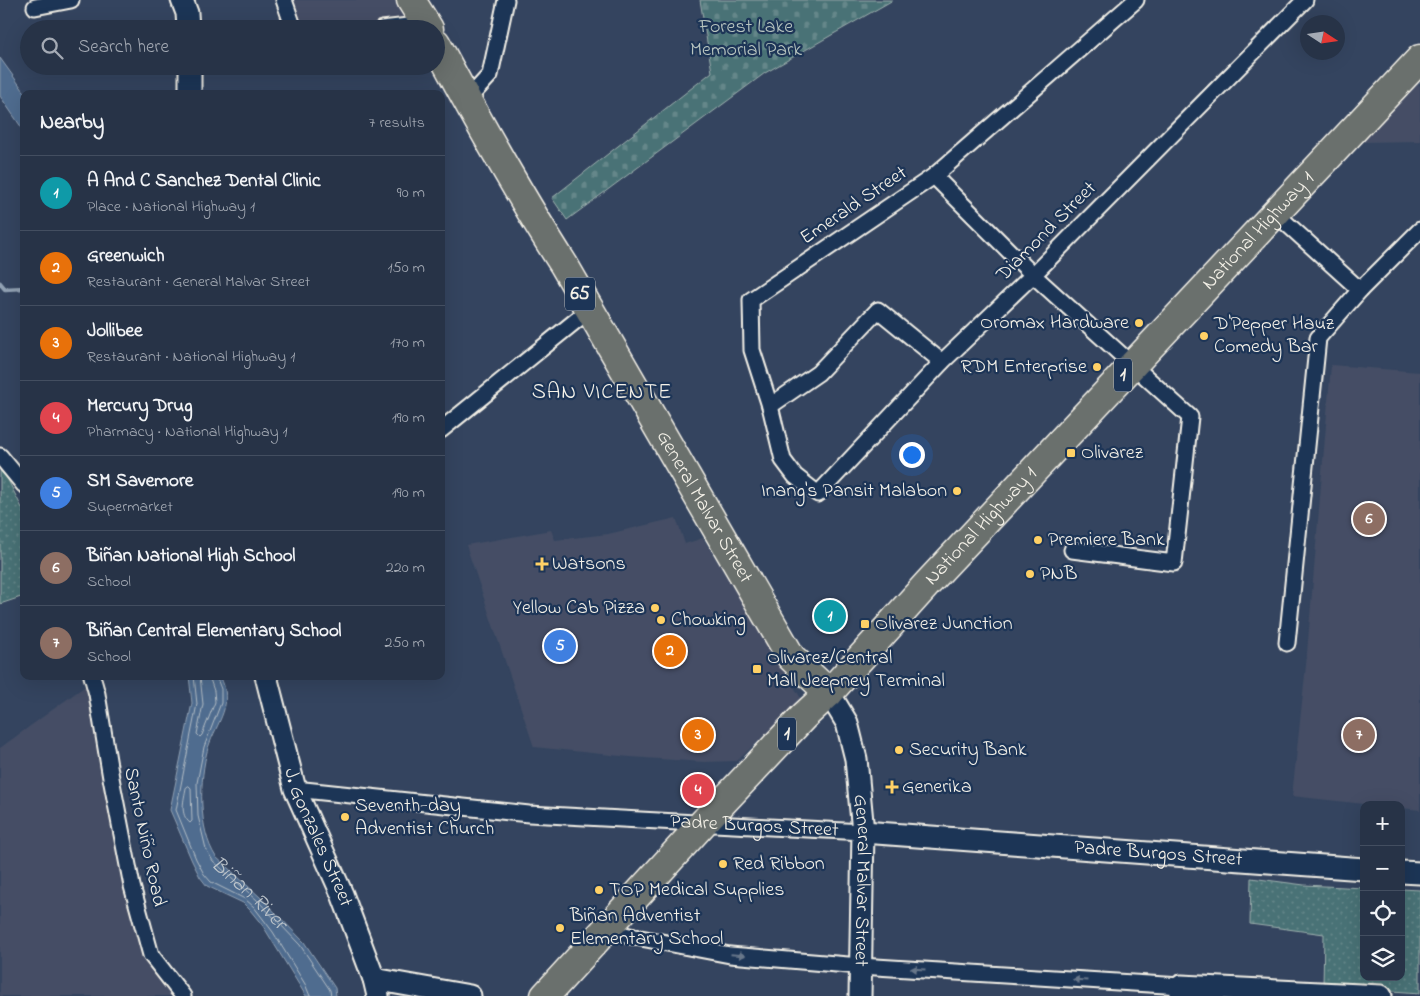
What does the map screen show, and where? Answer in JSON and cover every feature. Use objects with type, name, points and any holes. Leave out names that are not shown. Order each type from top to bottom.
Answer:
[{"type":"highway","name":"General Malvar Street","points":[[411,0],[423,20]]},
{"type":"highway","name":"National Highway 1","points":[[545,996],[704,822],[804,716],[829,693],[928,583],[1420,59]]},
{"type":"highway","name":"General Malvar Street","points":[[445,60],[791,658],[829,693]]},
{"type":"street","points":[[35,7],[71,0]]},
{"type":"street","points":[[284,0],[291,20]]},
{"type":"street","points":[[467,100],[490,75],[506,0]]},
{"type":"street","name":"Emerald Street","points":[[818,494],[795,476],[783,460],[770,406],[752,350],[751,300],[934,176],[1136,0]]},
{"type":"street","name":"Diamond Street","points":[[818,494],[942,362],[1033,275],[1305,0]]},
{"type":"street","points":[[190,75],[190,90]]},
{"type":"street","points":[[934,176],[1033,275],[1190,417],[1174,563],[1072,550]]},
{"type":"street","points":[[1275,213],[1360,290]]},
{"type":"street","points":[[1288,643],[1318,338],[1360,290],[1420,230]]},
{"type":"street","points":[[445,427],[589,310]]},
{"type":"street","points":[[770,406],[818,374],[878,310],[942,362]]},
{"type":"street","points":[[0,456],[20,480]]},
{"type":"street","name":"Santo Niño Road","points":[[93,680],[134,895],[151,955],[182,996]]},
{"type":"street","name":"J. Gonzales Street","points":[[267,680],[295,789],[342,894],[376,987]]},
{"type":"street","name":"General Malvar Street","points":[[829,693],[847,723],[856,759],[863,832],[860,996]]},
{"type":"street","name":"Padre Burgos Street","points":[[295,789],[529,814],[863,832],[1360,869]]},
{"type":"street","points":[[1405,872],[1420,873]]},
{"type":"street","points":[[604,931],[730,955],[860,966],[1181,991],[1382,996]]},
{"type":"street","points":[[376,987],[470,996]]},
{"type":"shaded area","points":[[291,0],[397,0],[408,19],[399,20],[298,20]]},
{"type":"shaded area","points":[[1415,81],[1420,86],[1420,141],[1361,142]]},
{"type":"shaded area","points":[[1331,365],[1420,372],[1420,810],[1405,808],[1405,801],[1360,801],[1360,804],[1292,796],[1306,665]]},
{"type":"shaded area","points":[[676,518],[685,544],[703,538],[802,700],[737,761],[703,762],[630,757],[534,747],[466,545],[551,530],[555,540],[608,534]]},
{"type":"shaded area","points":[[88,684],[125,886],[179,996],[0,996],[0,748]]},
{"type":"green space","name":"Forest Lake Memorial Park","points":[[700,0],[893,0],[765,73],[567,220],[552,198],[712,72]]},
{"type":"green space","points":[[0,469],[7,478],[20,504],[20,597],[0,604]]},
{"type":"green space","points":[[1251,878],[1304,885],[1360,888],[1360,981],[1405,981],[1405,889],[1420,890],[1420,993],[1323,986],[1324,934],[1250,924]]},
{"type":"water","points":[[0,58],[23,90],[20,90],[20,125],[0,96]]},
{"type":"water","name":"Biñan River","points":[[189,680],[222,680],[226,696],[225,704],[208,748],[203,774],[203,819],[210,846],[216,857],[260,897],[304,942],[335,988],[336,996],[306,996],[263,926],[250,910],[243,903],[207,886],[192,861],[170,810],[192,703]]},
{"type":"waterway","points":[[0,283],[5,289],[20,288]]},
{"type":"place","name":"Oromax Hardware","points":[[1139,323]]},
{"type":"place","name":"D'Pepper Hauz Comedy Bar","points":[[1204,336]]},
{"type":"place","name":"RDM Enterprise","points":[[1097,367]]},
{"type":"place","name":"Olivarez","points":[[1071,453]]},
{"type":"place","name":"Inang's Pansit Malabon","points":[[957,491]]},
{"type":"place","name":"Biñan National High School","points":[[1369,519]]},
{"type":"place","name":"Premiere Bank","points":[[1038,540]]},
{"type":"place","name":"Watsons","points":[[542,564]]},
{"type":"place","name":"PNB","points":[[1030,574]]},
{"type":"place","name":"Yellow Cab Pizza","points":[[655,608]]},
{"type":"place","name":"A And C Sanchez Dental Clinic","points":[[830,616]]},
{"type":"place","name":"Chowking","points":[[661,620]]},
{"type":"place","name":"Olivarez Junction","points":[[865,624]]},
{"type":"place","name":"SM Savemore","points":[[560,646]]},
{"type":"place","name":"Greenwich","points":[[670,651]]},
{"type":"place","name":"Olivarez/Central Mall Jeepney Terminal","points":[[757,669]]},
{"type":"place","name":"Jollibee","points":[[698,735]]},
{"type":"place","name":"Biñan Central Elementary School","points":[[1359,735]]},
{"type":"place","name":"Security Bank","points":[[899,750]]},
{"type":"place","name":"Generika","points":[[892,787]]},
{"type":"place","name":"Mercury Drug","points":[[698,790]]},
{"type":"place","name":"Seventh-day Adventist Church","points":[[345,817]]},
{"type":"place","name":"Red Ribbon","points":[[723,864]]},
{"type":"place","name":"TOP Medical Supplies","points":[[599,890]]},
{"type":"place","name":"Biñan Adventist Elementary School","points":[[560,928]]},
{"type":"district","name":"SAN VICENTE","points":[[602,393]]}]
